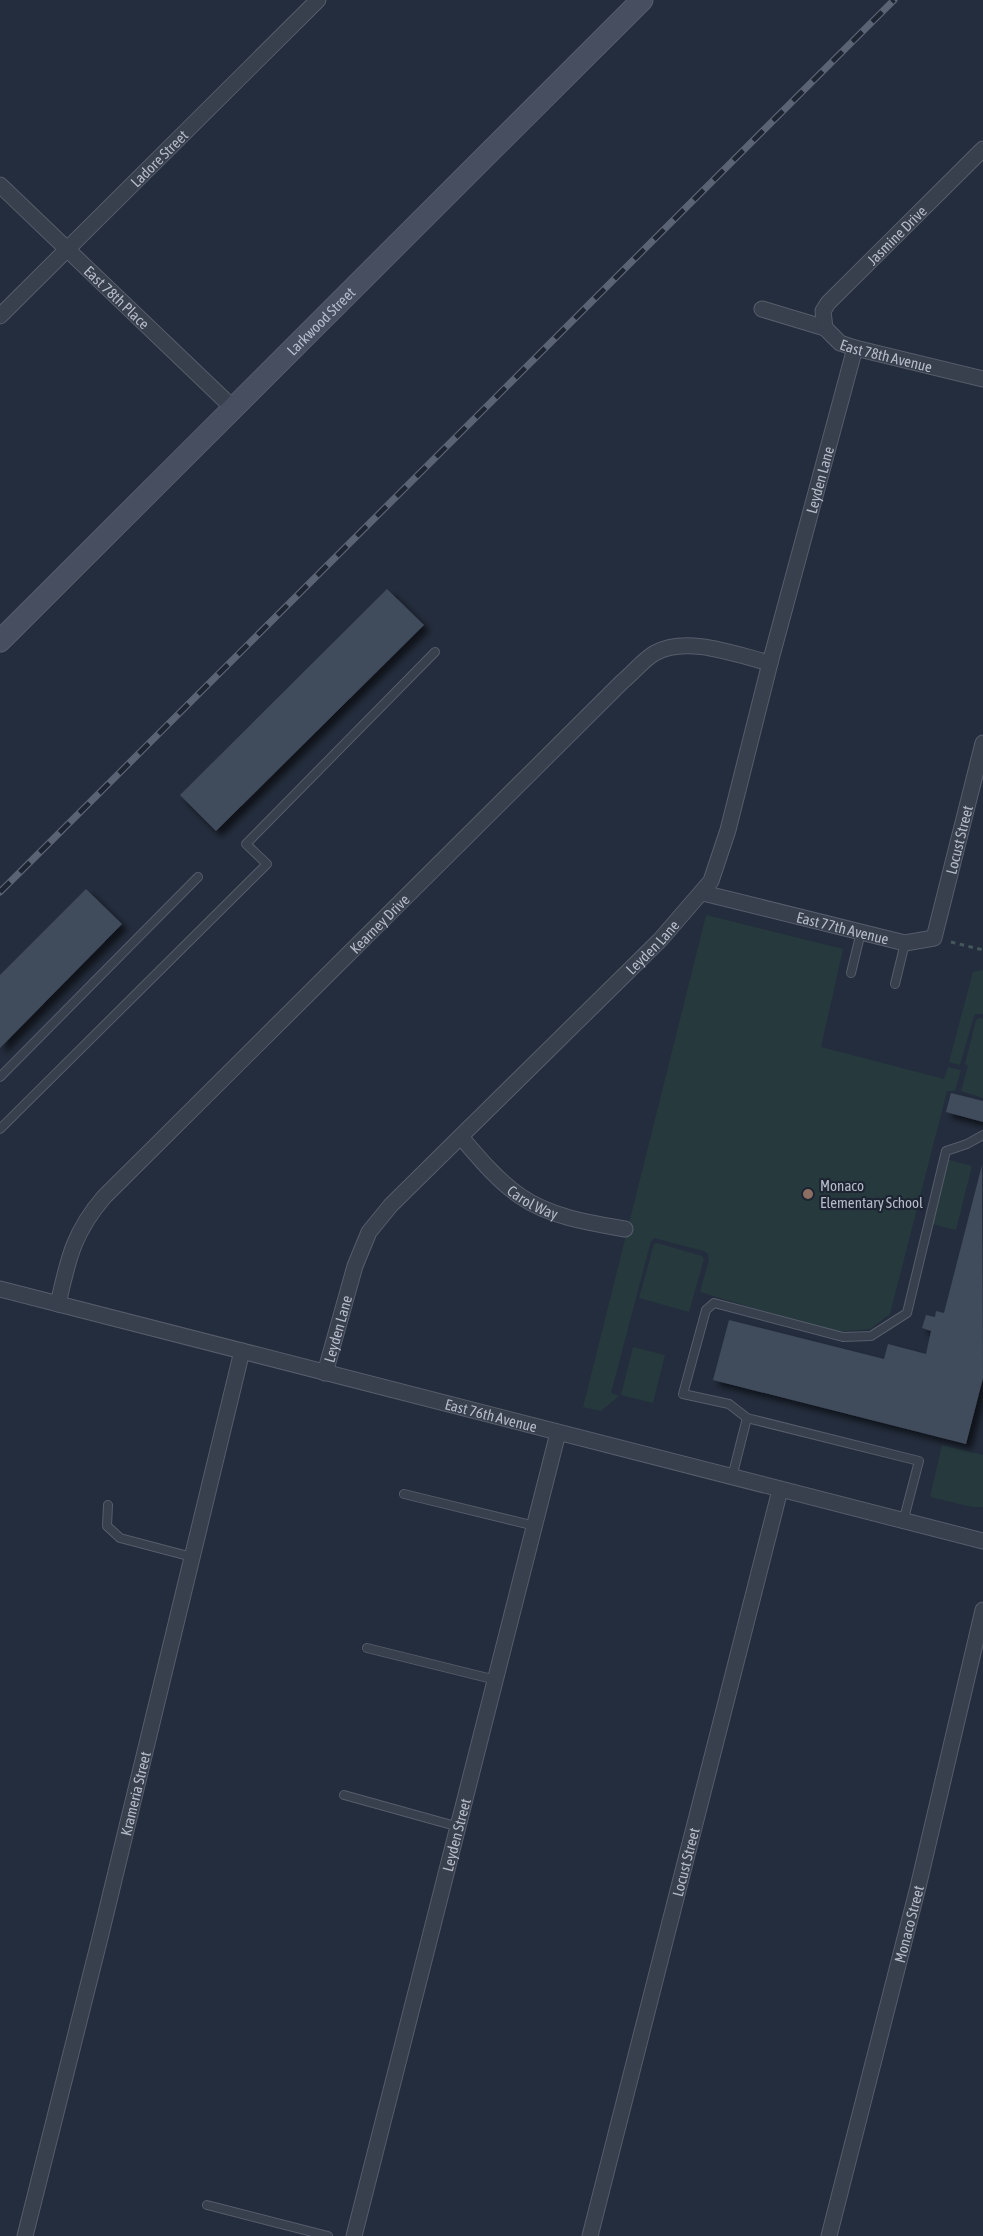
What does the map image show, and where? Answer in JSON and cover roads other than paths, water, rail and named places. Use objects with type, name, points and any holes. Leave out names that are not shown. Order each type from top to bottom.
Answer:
[{"type":"street","name":"Ladore Street","points":[[0,316],[318,0]]},
{"type":"street","name":"Larkwood Street","points":[[0,641],[642,0]]},
{"type":"street","name":"Jasmine Drive","points":[[825,328],[823,311],[828,303],[983,149]]},
{"type":"street","name":"East 78th Place","points":[[0,185],[233,408]]},
{"type":"street","name":"East 78th Avenue","points":[[762,309],[825,328],[840,343],[855,348],[983,379]]},
{"type":"street","name":"Leyden Lane","points":[[325,1373],[354,1266],[369,1232],[391,1205],[652,948],[703,892],[716,871],[855,348]]},
{"type":"street","name":"Kearney Drive","points":[[58,1304],[69,1255],[79,1232],[104,1197],[623,681],[654,654],[675,645],[706,648],[770,663]]},
{"type":"street","name":"Locust Street","points":[[934,938],[983,743]]},
{"type":"street","name":"East 77th Avenue","points":[[703,892],[905,943],[934,938]]},
{"type":"street","name":"Carol Way","points":[[461,1137],[490,1171],[521,1197],[536,1206],[561,1215],[625,1229]]},
{"type":"street","name":"East 76th Avenue","points":[[0,1289],[983,1541]]},
{"type":"street","name":"Krameria Street","points":[[25,2236],[103,1927],[242,1352]]},
{"type":"street","name":"Leyden Street","points":[[354,2236],[558,1433]]},
{"type":"street","name":"Locust Street","points":[[590,2236],[780,1490]]},
{"type":"street","name":"Monaco Street","points":[[829,2236],[978,1653],[983,1610]]},
{"type":"lane","points":[[0,1129],[267,864],[246,844],[435,651]]},
{"type":"lane","points":[[0,1077],[198,877]]},
{"type":"lane","points":[[851,973],[861,932]]},
{"type":"lane","points":[[895,984],[905,943]]},
{"type":"lane","points":[[903,1522],[919,1461],[747,1418],[729,1404],[683,1395],[706,1310],[714,1303],[843,1337],[871,1336],[907,1313],[946,1151],[967,1144],[983,1135]]},
{"type":"lane","points":[[732,1478],[747,1418]]},
{"type":"lane","points":[[404,1494],[535,1526]]},
{"type":"lane","points":[[108,1505],[107,1526],[120,1538],[192,1557]]},
{"type":"lane","points":[[367,1648],[496,1680]]},
{"type":"lane","points":[[344,1795],[459,1827]]},
{"type":"lane","points":[[207,2205],[327,2236]]},
{"type":"railway","points":[[0,892],[894,0]]},
{"type":"place","name":"Monaco Elementary School","points":[[808,1194]]}]
